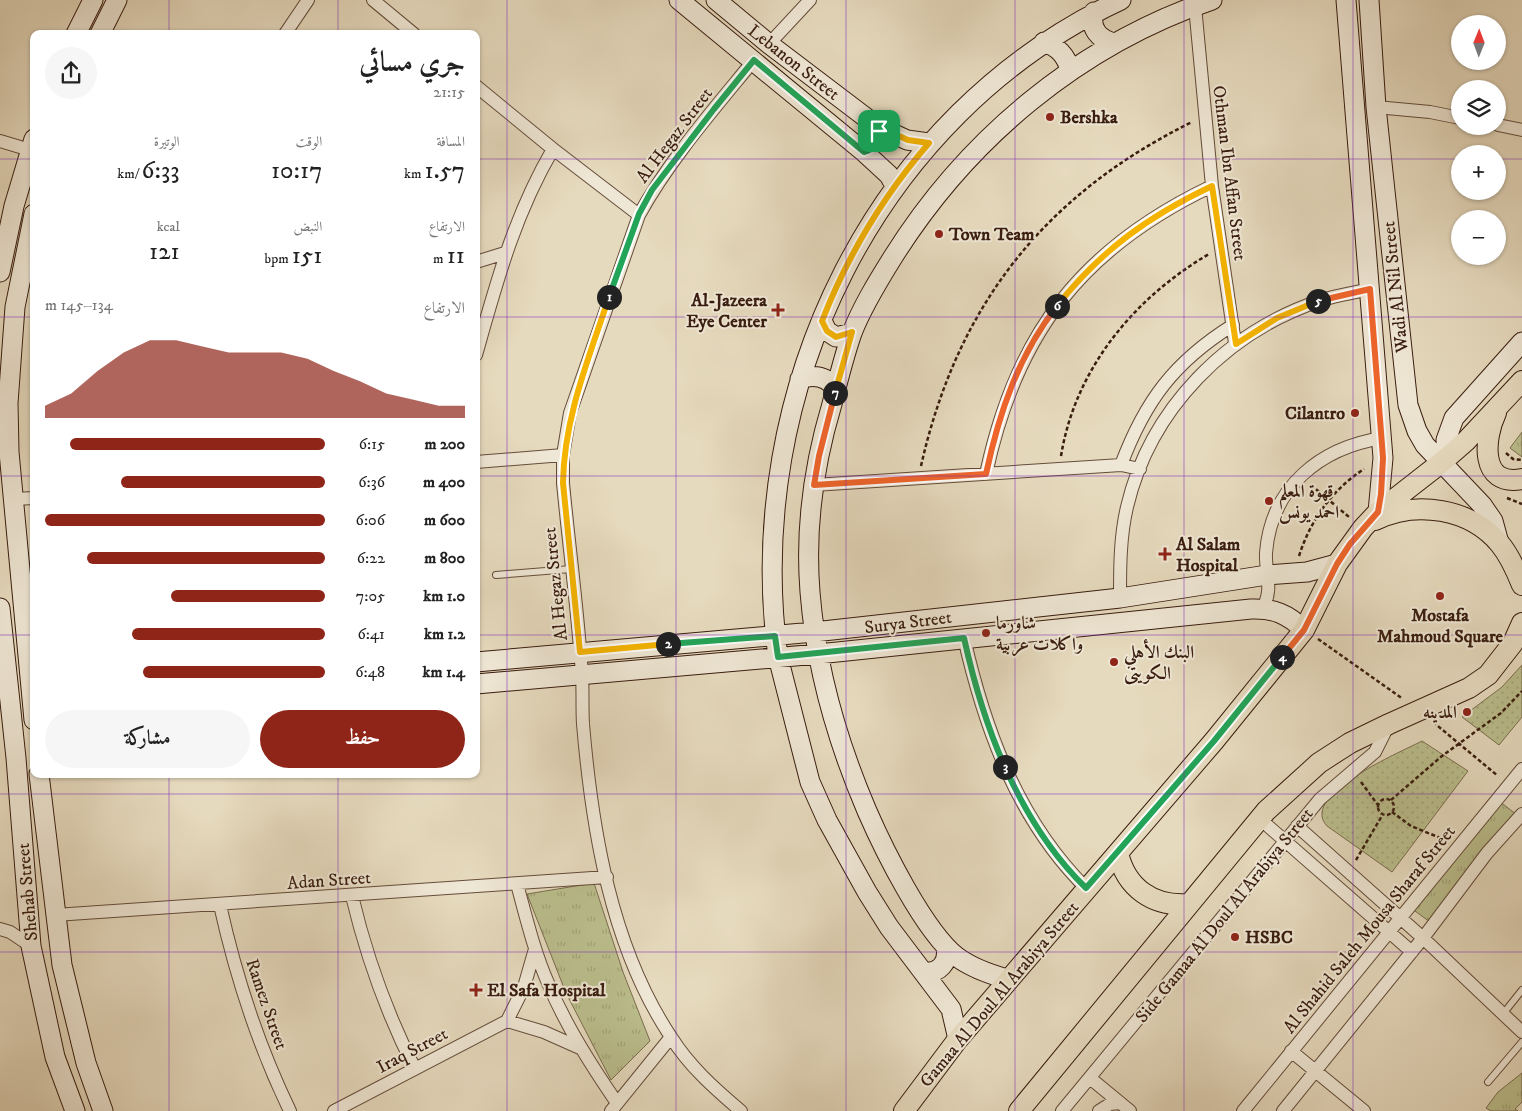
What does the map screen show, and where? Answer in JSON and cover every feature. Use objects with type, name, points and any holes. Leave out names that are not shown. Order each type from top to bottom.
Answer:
[{"type":"main road","name":"Gamaa Al Doul Al Arabiya Street","points":[[904,1111],[958,1039],[1007,980],[1214,741],[1304,630],[1337,564],[1369,522],[1445,460],[1522,381]]},
{"type":"main road","points":[[1504,400],[1495,414],[1489,433],[1488,461],[1498,475],[1506,479],[1522,479]]},
{"type":"main road","points":[[1369,522],[1388,514],[1411,509],[1436,510],[1459,516],[1481,527],[1499,543],[1514,564],[1522,584]]},
{"type":"main road","points":[[1019,1111],[1260,819],[1319,763],[1350,743],[1469,688],[1488,675],[1513,643],[1522,623]]},
{"type":"main road","points":[[1118,853],[1126,876],[1142,894],[1164,903],[1189,904]]},
{"type":"street","points":[[78,30],[94,0]]},
{"type":"street","points":[[102,30],[117,0]]},
{"type":"street","points":[[288,30],[308,0]]},
{"type":"street","points":[[373,0],[409,30]]},
{"type":"street","name":"Lebanon Street","points":[[679,0],[864,152],[889,175],[895,186]]},
{"type":"street","name":"Lebanon Street","points":[[716,0],[769,44],[877,126],[908,140],[929,143]]},
{"type":"street","points":[[769,44],[810,0]]},
{"type":"street","points":[[958,1039],[951,1009],[867,892],[827,820],[810,782],[778,657],[775,636],[772,542],[780,462],[800,379],[822,321],[861,241],[895,186],[929,143],[986,86],[1044,42],[1094,12],[1121,0]]},
{"type":"street","name":"Wadi Al Nil Street","points":[[1346,0],[1383,458],[1381,494],[1369,522]]},
{"type":"street","name":"Wadi Al Nil Street","points":[[1369,0],[1376,107],[1408,405],[1414,425],[1425,445],[1445,460],[1482,505],[1492,521],[1499,543]]},
{"type":"street","points":[[1007,980],[973,967],[946,947],[906,888],[873,824],[835,724],[814,632],[809,558],[814,485],[823,439],[852,332],[897,250],[942,188],[988,139],[1070,70],[1115,42],[1203,3]]},
{"type":"street","name":"Othman Ibn Affan Street","points":[[1203,3],[1204,116],[1212,186],[1236,344]]},
{"type":"street","points":[[1094,12],[1092,18],[1095,30],[1103,39],[1115,42]]},
{"type":"street","points":[[1044,42],[1052,44],[1064,55],[1070,70]]},
{"type":"street","name":"Al Hegaz Street","points":[[740,1111],[695,1068],[671,1037],[638,976],[615,911],[606,877],[588,774],[583,722],[582,674],[563,483],[563,455],[575,400],[639,214],[662,178],[754,60]]},
{"type":"street","points":[[480,89],[553,150],[639,214]]},
{"type":"street","points":[[1376,107],[1430,112],[1451,116]]},
{"type":"street","points":[[864,152],[870,150],[877,142],[879,131],[877,126]]},
{"type":"street","points":[[1506,127],[1522,130]]},
{"type":"street","points":[[0,141],[30,144]]},
{"type":"street","points":[[480,340],[504,253],[521,210],[553,150]]},
{"type":"street","points":[[0,272],[14,206],[30,151]]},
{"type":"street","points":[[986,474],[994,433],[1015,377],[1048,318],[1074,285],[1104,254],[1137,228],[1173,205],[1212,186]]},
{"type":"street","points":[[30,231],[21,269],[10,355],[9,452],[30,684]]},
{"type":"street","points":[[480,261],[504,253]]},
{"type":"street","points":[[1120,598],[1120,552],[1127,506],[1140,469],[1159,428],[1181,396],[1206,368],[1236,344],[1277,318],[1322,300],[1370,289]]},
{"type":"street","points":[[822,321],[827,331],[836,337],[852,332]]},
{"type":"street","points":[[1121,465],[1146,408],[1163,384],[1184,361],[1207,342],[1233,325]]},
{"type":"street","points":[[1445,460],[1446,440],[1454,418],[1522,342]]},
{"type":"street","points":[[800,379],[820,377],[832,384],[836,389]]},
{"type":"street","points":[[1380,412],[1398,412],[1408,405]]},
{"type":"street","points":[[1262,608],[1269,593],[1266,554],[1272,526],[1287,493],[1300,476],[1317,461],[1337,450],[1359,442],[1382,438]]},
{"type":"street","points":[[480,462],[563,455]]},
{"type":"street","points":[[814,485],[1059,468],[1121,465],[1140,469]]},
{"type":"street","points":[[14,500],[30,498]]},
{"type":"street","name":"Surya Street","points":[[480,662],[775,636],[1120,598],[1267,575],[1296,573],[1337,564]]},
{"type":"street","name":"Shehab Street","points":[[0,608],[6,668],[6,712],[16,758],[31,946],[55,1057],[75,1111]]},
{"type":"street","name":"Surya Street","points":[[480,684],[818,654],[1262,608],[1285,614],[1304,630]]},
{"type":"street","points":[[964,638],[975,687],[992,740],[1016,791],[1044,839],[1071,873],[1086,888]]},
{"type":"street","points":[[6,668],[17,673],[24,670],[28,664]]},
{"type":"street","points":[[6,712],[30,713]]},
{"type":"street","name":"Side Gamaa Al Doul Al Arabiya Street","points":[[1062,1111],[1320,799],[1375,752],[1389,724]]},
{"type":"street","points":[[0,740],[16,758]]},
{"type":"street","name":"Al Shahid Saleh Mousa Sharaf Street","points":[[1243,1111],[1522,768]]},
{"type":"street","name":"Shehab Street","points":[[39,778],[55,915],[73,1014],[103,1111]]},
{"type":"street","points":[[1283,1111],[1412,952],[1486,853],[1522,814]]},
{"type":"street","points":[[1260,819],[1412,952]]},
{"type":"street","points":[[1297,826],[1423,938],[1522,1032]]},
{"type":"street","name":"Adan Street","points":[[55,915],[606,877]]},
{"type":"street","points":[[517,884],[535,950],[555,999],[580,1048],[614,1107],[671,1037]]},
{"type":"street","points":[[352,896],[363,941],[377,985],[394,1028],[416,1069]]},
{"type":"street","name":"Ramez Street","points":[[220,905],[244,998],[260,1043],[290,1111]]},
{"type":"street","points":[[0,929],[10,932],[31,946]]},
{"type":"street","points":[[923,972],[933,972],[942,967],[946,958],[946,947]]},
{"type":"street","points":[[535,950],[524,986],[507,1021],[544,1032],[580,1048]]},
{"type":"street","name":"Iraq Street","points":[[334,1111],[507,1021]]},
{"type":"street","points":[[1291,1051],[1364,1111]]},
{"type":"street","points":[[1090,1078],[1130,1111]]},
{"type":"street","points":[[1099,1111],[1110,1104],[1120,1103]]},
{"type":"lane","points":[[496,575],[571,569]]},
{"type":"lane","points":[[1502,1015],[1522,990]]},
{"type":"lane","points":[[1488,1082],[1522,1042]]},
{"type":"path","points":[[918,479],[931,420],[952,364],[980,310],[1014,261],[1054,216],[1099,177],[1149,143],[1204,116]]},
{"type":"path","points":[[1059,468],[1065,433],[1076,400],[1091,369],[1110,340],[1159,289],[1188,267],[1221,247]]},
{"type":"path","points":[[1504,448],[1513,459],[1522,460]]},
{"type":"path","points":[[1296,573],[1307,534],[1328,500],[1354,476],[1383,458]]},
{"type":"path","points":[[1300,476],[1328,500],[1369,522]]},
{"type":"path","points":[[1378,805],[1383,799],[1391,800],[1442,756],[1500,713],[1522,690]]},
{"type":"path","points":[[1353,771],[1383,814]]},
{"type":"path","points":[[1391,800],[1394,806],[1392,812]]},
{"type":"path","points":[[1348,872],[1383,814],[1392,812],[1411,826],[1459,846]]},
{"type":"green space","points":[[1522,432],[1522,457],[1510,448]]},
{"type":"green space","points":[[1522,665],[1522,717],[1499,745],[1462,717],[1502,687]]},
{"type":"green space","points":[[1422,741],[1468,771],[1392,872],[1327,826],[1322,814],[1327,801],[1339,788],[1375,765]]},
{"type":"green space","points":[[1499,801],[1517,815],[1430,922],[1411,908]]},
{"type":"green space","points":[[594,883],[623,972],[650,1041],[611,1080],[566,993],[527,894]]},
{"type":"green space","points":[[1522,1073],[1522,1102],[1515,1109],[1518,1111],[1491,1111],[1486,1108],[1498,1092]]},
{"type":"place","name":"Bershka","points":[[1050,117]]},
{"type":"place","name":"Town Team","points":[[939,234]]},
{"type":"place","name":"Al-Jazeera Eye Center","points":[[778,310]]},
{"type":"place","name":"Cilantro","points":[[1355,413]]},
{"type":"place","name":"قهوة المعلم احمد يونس","points":[[1269,501]]},
{"type":"place","name":"Al Salam Hospital","points":[[1165,554]]},
{"type":"place","name":"Mostafa Mahmoud Square","points":[[1440,596]]},
{"type":"place","name":"شاورما واكلات عربية","points":[[986,633]]},
{"type":"place","name":"البنك الأهلي الكويتى","points":[[1114,662]]},
{"type":"place","name":"المدينه","points":[[1467,712]]},
{"type":"place","name":"HSBC","points":[[1235,937]]},
{"type":"place","name":"El Safa Hospital","points":[[476,990]]},
{"type":"route","points":[[754,60],[864,152],[874,147],[879,137],[879,131],[877,126],[908,140],[929,143],[895,186],[861,241],[842,276],[822,321],[827,331],[836,337],[848,336],[852,332],[826,422],[814,485],[986,474],[994,433],[1008,393],[1026,354],[1048,318],[1074,285],[1104,254],[1137,228],[1173,205],[1212,186],[1236,344],[1277,318],[1322,300],[1370,289],[1383,458],[1383,476],[1378,512],[1362,528],[1337,564],[1304,630],[1214,741],[1086,888],[1071,873],[1044,839],[1016,791],[992,740],[975,687],[964,638],[778,657],[775,636],[580,652],[563,483],[563,455],[566,434],[570,413],[625,249],[639,214],[652,190],[754,60]]}]
